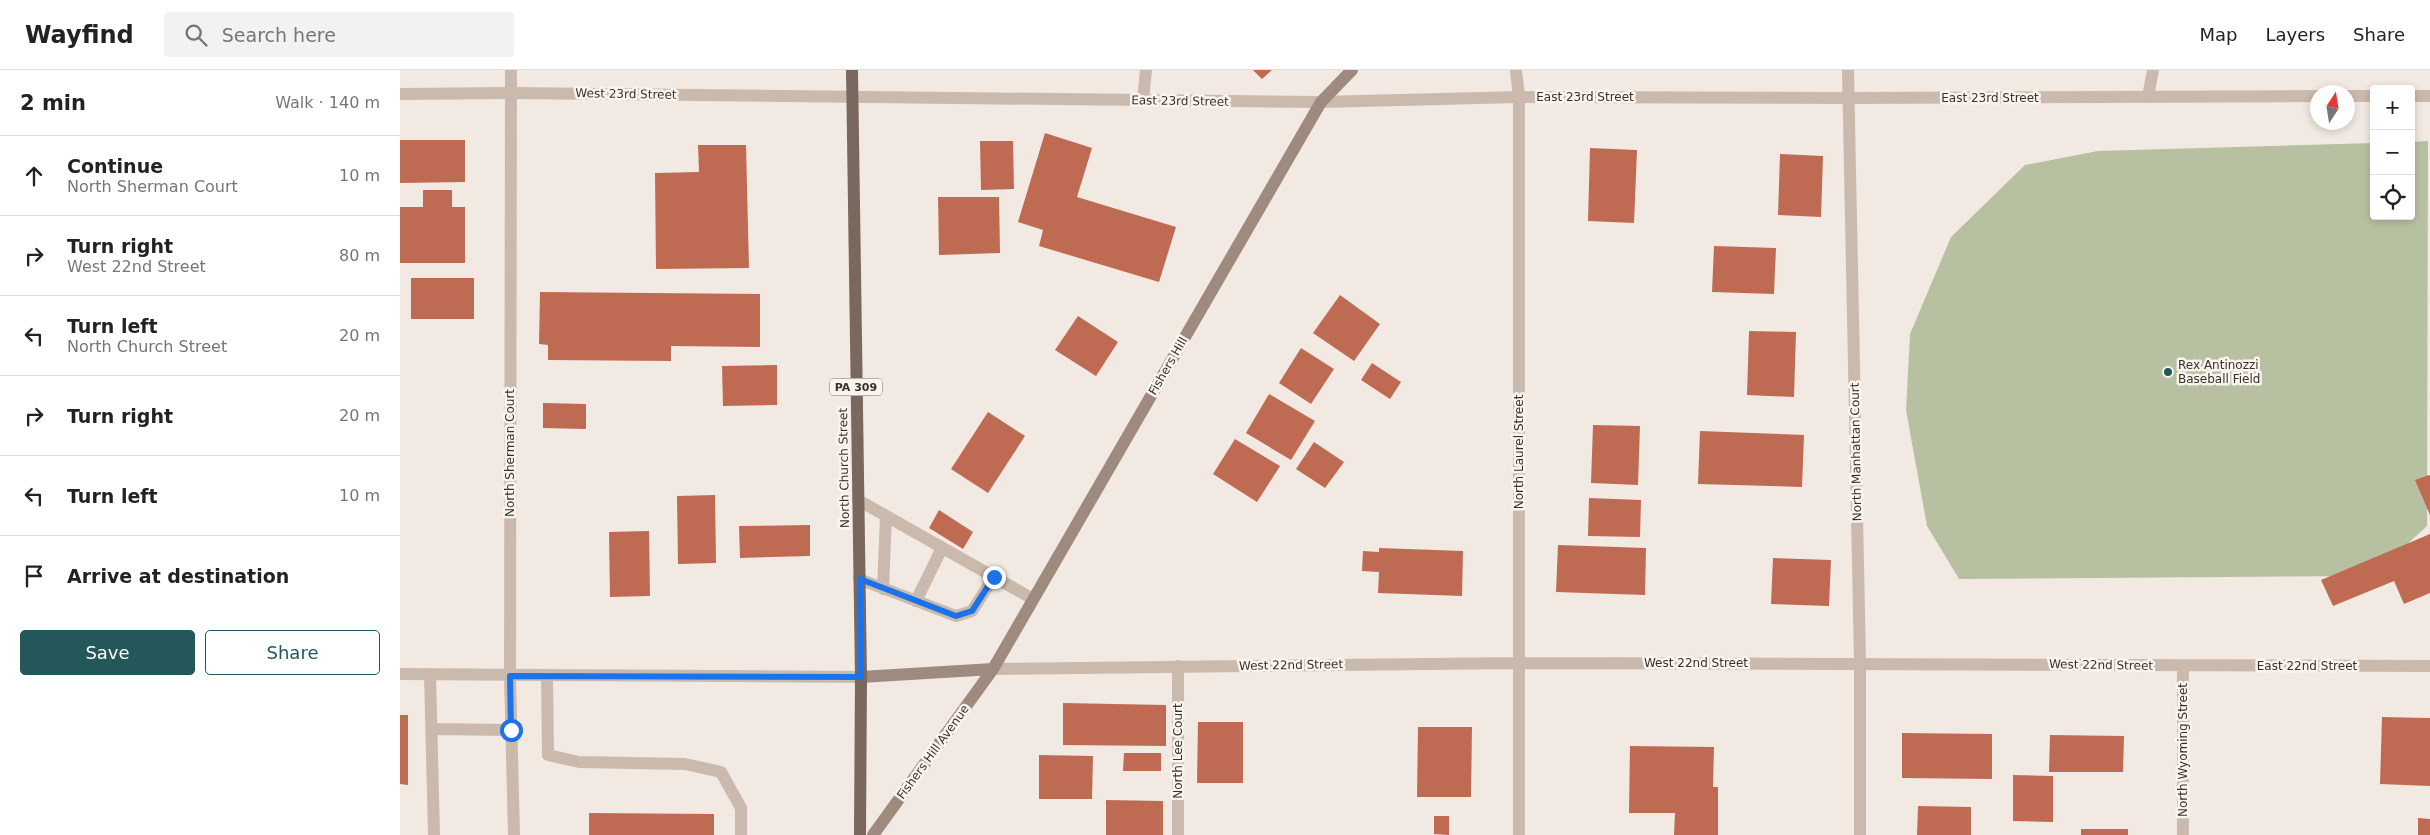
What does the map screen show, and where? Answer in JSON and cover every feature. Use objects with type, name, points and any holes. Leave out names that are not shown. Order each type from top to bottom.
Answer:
[{"type":"main road","name":"North Church Street","points":[[852,70],[860,579],[860,835]]},
{"type":"main road","name":"Fishers Hill","points":[[993,669],[1321,102],[1352,70]]},
{"type":"main road","name":"West 22nd Street","points":[[861,677],[993,669]]},
{"type":"main road","name":"Fishers Hill Avenue","points":[[873,835],[993,669]]},
{"type":"street","name":"North Sherman Court","points":[[511,70],[510,676],[514,835]]},
{"type":"street","points":[[1143,100],[1146,70]]},
{"type":"street","name":"North Laurel Street","points":[[1516,70],[1519,97],[1519,835]]},
{"type":"street","name":"North Manhattan Court","points":[[1848,70],[1860,663],[1860,835]]},
{"type":"street","points":[[2148,97],[2153,70]]},
{"type":"street","name":"West 23rd Street","points":[[400,94],[510,93],[852,98]]},
{"type":"street","name":"East 23rd Street","points":[[852,98],[1321,102],[1519,97],[2310,96]]},
{"type":"street","points":[[2355,96],[2370,96]]},
{"type":"street","points":[[2415,96],[2430,96]]},
{"type":"street","points":[[858,500],[1033,599]]},
{"type":"street","points":[[883,588],[886,516]]},
{"type":"street","points":[[916,601],[942,548]]},
{"type":"street","points":[[860,579],[956,616],[972,611],[994,577]]},
{"type":"street","name":"West 22nd Street","points":[[993,669],[1519,663],[1860,663],[2183,666]]},
{"type":"street","name":"North Lee Court","points":[[1178,666],[1178,835]]},
{"type":"street","name":"East 22nd Street","points":[[2183,666],[2430,666]]},
{"type":"street","name":"North Wyoming Street","points":[[2183,666],[2183,835]]},
{"type":"street","name":"West 22nd Street","points":[[400,674],[861,677]]},
{"type":"street","points":[[430,674],[434,835]]},
{"type":"street","points":[[547,676],[548,755],[579,762],[685,764],[721,772],[740,808],[741,835]]},
{"type":"street","points":[[432,729],[511,730]]},
{"type":"green space","name":"Rex Antinozzi Baseball Field","points":[[2428,141],[2427,526],[2372,576],[1959,579],[1927,526],[1906,410],[1910,334],[1951,237],[2025,165],[2098,151],[2370,143],[2370,220],[2415,220],[2415,142]]},
{"type":"building","points":[[1253,70],[1272,70],[1262,79]]},
{"type":"building","points":[[1045,133],[1092,148],[1077,197],[1176,227],[1159,282],[1039,246],[1043,230],[1018,222]]},
{"type":"building","points":[[400,140],[465,140],[465,182],[400,183]]},
{"type":"building","points":[[980,141],[1013,141],[1014,189],[981,190]]},
{"type":"building","points":[[698,145],[746,145],[749,268],[656,269],[655,173],[699,172]]},
{"type":"building","points":[[1590,148],[1637,150],[1634,223],[1588,221]]},
{"type":"building","points":[[1780,154],[1823,156],[1821,217],[1778,215]]},
{"type":"building","points":[[423,190],[452,190],[452,207],[465,207],[465,263],[400,263],[400,207],[423,207]]},
{"type":"building","points":[[938,197],[999,197],[1000,253],[939,255]]},
{"type":"building","points":[[1714,246],[1776,248],[1774,294],[1712,292]]},
{"type":"building","points":[[411,278],[474,278],[474,319],[411,319]]},
{"type":"building","points":[[540,292],[760,294],[760,347],[671,346],[671,361],[548,360],[548,345],[539,344]]},
{"type":"building","points":[[1340,295],[1380,324],[1354,361],[1313,333]]},
{"type":"building","points":[[1078,316],[1118,342],[1096,376],[1055,350]]},
{"type":"building","points":[[1749,331],[1796,332],[1794,397],[1747,395]]},
{"type":"building","points":[[1301,348],[1334,369],[1311,404],[1279,383]]},
{"type":"building","points":[[1372,363],[1401,382],[1390,399],[1361,380]]},
{"type":"building","points":[[777,365],[777,405],[723,406],[722,366]]},
{"type":"building","points":[[1269,394],[1315,421],[1291,460],[1246,433]]},
{"type":"building","points":[[543,403],[586,404],[586,429],[543,428]]},
{"type":"building","points":[[988,412],[1025,436],[988,493],[951,469]]},
{"type":"building","points":[[1593,425],[1640,426],[1638,485],[1591,483]]},
{"type":"building","points":[[1700,431],[1804,435],[1802,487],[1698,484]]},
{"type":"building","points":[[1235,439],[1280,466],[1257,502],[1213,474]]},
{"type":"building","points":[[1314,442],[1344,462],[1325,488],[1296,469]]},
{"type":"building","points":[[2430,476],[2430,515],[2415,480]]},
{"type":"building","points":[[715,495],[716,563],[678,564],[677,496]]},
{"type":"building","points":[[1589,498],[1641,500],[1640,537],[1588,536]]},
{"type":"building","points":[[939,510],[973,532],[963,549],[929,528]]},
{"type":"building","points":[[810,525],[810,556],[740,558],[739,526]]},
{"type":"building","points":[[649,531],[650,596],[610,597],[609,532]]},
{"type":"building","points":[[2430,534],[2430,593],[2404,604],[2394,581],[2333,606],[2321,580]]},
{"type":"building","points":[[1558,545],[1646,548],[1645,595],[1556,592]]},
{"type":"building","points":[[1379,548],[1463,551],[1462,596],[1378,593],[1379,572],[1362,571],[1363,551],[1379,552]]},
{"type":"building","points":[[1773,558],[1831,560],[1829,606],[1771,604]]},
{"type":"building","points":[[1063,703],[1166,705],[1166,746],[1063,745]]},
{"type":"building","points":[[400,715],[408,715],[408,785],[400,784]]},
{"type":"building","points":[[2382,717],[2430,718],[2430,786],[2380,784]]},
{"type":"building","points":[[1198,722],[1243,722],[1243,783],[1197,783]]},
{"type":"building","points":[[1418,727],[1472,727],[1471,797],[1417,797]]},
{"type":"building","points":[[1902,733],[1992,734],[1992,779],[1902,778]]},
{"type":"building","points":[[2050,735],[2124,736],[2123,772],[2049,772]]},
{"type":"building","points":[[1630,746],[1714,747],[1713,787],[1718,787],[1718,835],[1674,835],[1675,813],[1629,813]]},
{"type":"building","points":[[1124,753],[1161,753],[1161,771],[1123,771]]},
{"type":"building","points":[[1039,755],[1093,756],[1092,799],[1039,799]]},
{"type":"building","points":[[2013,775],[2053,776],[2053,822],[2013,821]]},
{"type":"building","points":[[1106,800],[1163,801],[1163,835],[1106,835]]},
{"type":"building","points":[[1918,806],[1971,807],[1971,835],[1917,835]]},
{"type":"building","points":[[589,813],[714,814],[714,835],[589,835]]},
{"type":"building","points":[[1434,816],[1449,816],[1449,835],[1434,834]]},
{"type":"building","points":[[2418,818],[2430,819],[2430,835],[2418,835]]},
{"type":"building","points":[[2081,829],[2128,829],[2128,835],[2081,835]]},
{"type":"place","name":"Rex Antinozzi Baseball Field","points":[[2168,372]]},
{"type":"route","points":[[511,730],[510,676],[861,677],[860,579],[956,616],[972,611],[994,577]]}]
